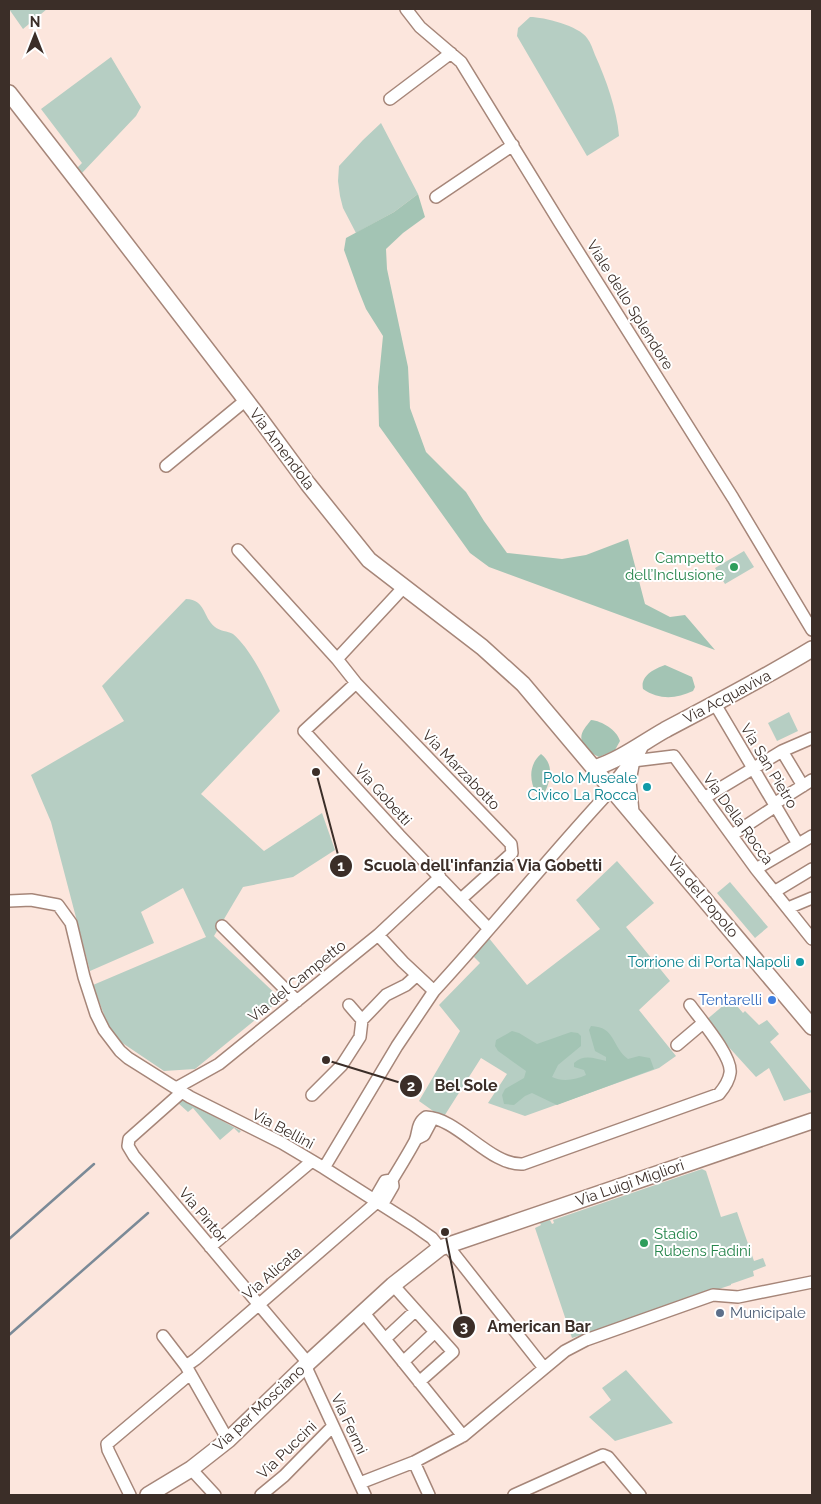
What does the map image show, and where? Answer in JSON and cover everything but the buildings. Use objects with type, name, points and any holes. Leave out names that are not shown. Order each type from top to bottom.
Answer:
[{"type":"main road","name":"Via Amendola","points":[[9,93],[246,400],[308,484],[370,560],[403,588],[482,647],[524,684],[594,768]]},
{"type":"main road","name":"Via Acquaviva","points":[[608,784],[613,766],[628,758],[642,744],[812,649]]},
{"type":"main road","name":"Via Acquaviva","points":[[594,768],[628,758]]},
{"type":"main road","points":[[628,758],[628,781],[632,812]]},
{"type":"main road","name":"Via del Popolo","points":[[594,768],[812,1027]]},
{"type":"main road","name":"Via Luigi Migliori","points":[[443,1247],[812,1121]]},
{"type":"main road","name":"Via per Mosciano","points":[[148,1495],[191,1469],[228,1440],[306,1364],[393,1285],[443,1247]]},
{"type":"street","name":"Viale dello Splendore","points":[[406,9],[420,27],[462,62],[733,498],[812,630]]},
{"type":"street","points":[[390,99],[450,53]]},
{"type":"street","points":[[436,196],[513,145]]},
{"type":"street","points":[[166,466],[246,400]]},
{"type":"street","name":"Via Marzabotto","points":[[238,550],[356,682],[511,844],[512,853],[461,899]]},
{"type":"street","points":[[337,659],[403,588]]},
{"type":"street","name":"Via Gobetti","points":[[356,682],[304,731],[489,929]]},
{"type":"street","name":"Via San Pietro","points":[[715,704],[798,844]]},
{"type":"street","points":[[704,798],[782,751],[812,738]]},
{"type":"street","points":[[732,835],[776,806],[777,802],[808,783],[782,751]]},
{"type":"street","name":"Via Della Rocca","points":[[628,758],[674,756],[756,869],[811,936]]},
{"type":"street","points":[[324,1168],[397,1046],[434,991],[572,832],[608,784]]},
{"type":"street","points":[[756,869],[812,836]]},
{"type":"street","points":[[774,892],[812,869]]},
{"type":"street","name":"Via del Campetto","points":[[179,1090],[219,1064],[297,1001],[378,934],[440,877]]},
{"type":"street","points":[[788,908],[812,898]]},
{"type":"street","points":[[9,901],[31,900],[58,905],[70,923],[84,977],[96,1014],[104,1030],[113,1043],[128,1058],[179,1090]]},
{"type":"street","points":[[222,926],[297,1001]]},
{"type":"street","points":[[378,934],[434,991]]},
{"type":"street","points":[[312,1095],[342,1064],[360,1037],[362,1020],[386,995],[406,985],[417,975]]},
{"type":"street","points":[[349,1005],[362,1020]]},
{"type":"street","points":[[677,1045],[703,1023],[690,1005]]},
{"type":"street","name":"Via Alicata","points":[[130,1495],[108,1450],[107,1444],[188,1370],[202,1354],[378,1203],[385,1182],[392,1180],[416,1139],[424,1135],[433,1118],[445,1123],[508,1163],[523,1164],[719,1094],[727,1084],[731,1073],[729,1061],[703,1023]]},
{"type":"street","name":"Via Bellini","points":[[179,1090],[282,1143],[426,1234],[443,1247],[544,1368]]},
{"type":"street","name":"Via Pintor","points":[[179,1090],[129,1139],[128,1146],[134,1156],[259,1304],[306,1364]]},
{"type":"street","points":[[210,1247],[312,1161]]},
{"type":"street","points":[[360,1490],[463,1436],[565,1351],[586,1340],[713,1295],[738,1297],[812,1282]]},
{"type":"street","points":[[393,1285],[452,1352],[419,1382]]},
{"type":"street","points":[[385,1339],[415,1311]]},
{"type":"street","points":[[364,1312],[463,1436]]},
{"type":"street","points":[[403,1362],[435,1332]]},
{"type":"street","points":[[163,1336],[188,1370],[228,1440]]},
{"type":"street","name":"Via Fermi","points":[[306,1364],[360,1490]]},
{"type":"street","name":"Via Puccini","points":[[261,1495],[284,1476],[333,1426]]},
{"type":"street","points":[[514,1495],[600,1456],[608,1456],[640,1495]]},
{"type":"street","points":[[414,1462],[429,1495]]},
{"type":"street","points":[[191,1469],[215,1495]]},
{"type":"green space","points":[[9,9],[47,9],[23,29]]},
{"type":"green space","points":[[530,17],[569,26],[583,34],[590,42],[607,84],[619,136],[587,156],[517,36],[518,28]]},
{"type":"green space","points":[[111,57],[141,107],[136,116],[82,173],[77,168],[82,163],[41,109]]},
{"type":"green space","points":[[381,123],[418,194],[394,212],[356,233],[343,208],[338,181],[339,166]]},
{"type":"green space","points":[[418,194],[425,217],[403,233],[386,249],[387,269],[408,367],[410,408],[426,452],[466,492],[507,553],[562,559],[586,555],[628,539],[645,604],[670,617],[685,615],[715,650],[489,567],[470,553],[379,426],[378,387],[383,336],[366,309],[358,289],[344,250],[346,238],[394,212]]},
{"type":"green space","name":"Campetto dell’Inclusione","points":[[744,551],[754,567],[725,584],[715,568]]},
{"type":"green space","points":[[186,599],[201,605],[215,627],[233,634],[240,641],[260,670],[280,711],[201,794],[264,851],[322,813],[335,850],[293,877],[243,887],[214,936],[281,999],[195,1069],[164,1071],[112,1036],[93,985],[206,937],[183,888],[141,912],[154,943],[90,971],[51,822],[31,775],[124,721],[102,686]]},
{"type":"green space","points":[[665,665],[692,677],[695,687],[693,691],[680,696],[661,697],[643,689],[646,677],[652,671]]},
{"type":"green space","points":[[789,712],[798,731],[777,741],[768,723]]},
{"type":"green space","points":[[591,720],[604,724],[616,733],[620,741],[615,750],[599,757],[591,752],[583,743],[582,733]]},
{"type":"green space","points":[[541,754],[550,767],[550,777],[545,792],[541,795],[536,793],[532,783],[531,772],[534,762]]},
{"type":"green space","points":[[617,861],[654,903],[626,927],[670,981],[639,1010],[676,1056],[659,1068],[525,1116],[488,1103],[507,1074],[481,1058],[443,1118],[419,1101],[460,1031],[439,1005],[480,963],[472,955],[488,937],[527,985],[600,929],[576,900]]},
{"type":"green space","points":[[730,882],[768,927],[755,938],[717,893]]},
{"type":"green space","points":[[731,999],[743,1013],[745,1011],[759,1025],[767,1020],[779,1034],[770,1042],[812,1092],[784,1101],[769,1068],[756,1077],[705,1021]]},
{"type":"green space","points":[[591,1026],[599,1027],[609,1033],[628,1059],[639,1056],[650,1058],[654,1069],[557,1105],[532,1093],[514,1105],[504,1104],[502,1095],[505,1089],[524,1078],[526,1071],[498,1051],[495,1046],[496,1040],[512,1031],[537,1044],[571,1032],[578,1033],[581,1036],[581,1046],[558,1065],[552,1077],[560,1080],[573,1079],[586,1075],[584,1070],[574,1067],[574,1063],[577,1060],[589,1058],[606,1061],[606,1057],[595,1051],[589,1030]]},
{"type":"green space","points":[[182,1099],[241,1131],[239,1133],[234,1128],[220,1140],[193,1108],[188,1112],[178,1103]]},
{"type":"green space","name":"Stadio Rubens Fadini","points":[[702,1169],[706,1171],[721,1217],[737,1212],[754,1261],[763,1258],[766,1266],[753,1271],[754,1276],[731,1285],[572,1338],[535,1228],[541,1225],[540,1223],[550,1220],[552,1224],[554,1223],[553,1220]]},
{"type":"green space","points":[[626,1370],[673,1423],[615,1441],[589,1417],[611,1400],[602,1388]]},
{"type":"waterway","points":[[9,1239],[94,1164]]},
{"type":"waterway","points":[[9,1335],[148,1213]]},
{"type":"place","name":"Campetto dell’Inclusione","points":[[734,567]]},
{"type":"place","name":"Scuola dell'infanzia Via Gobetti","points":[[316,772]]},
{"type":"place","name":"Polo Museale Civico La Rocca","points":[[647,787]]},
{"type":"place","name":"Torrione di Porta Napoli","points":[[800,962]]},
{"type":"place","name":"Tentarelli","points":[[772,1000]]},
{"type":"place","name":"Bel Sole","points":[[326,1060]]},
{"type":"place","name":"American Bar","points":[[445,1232]]},
{"type":"place","name":"Stadio Rubens Fadini","points":[[644,1243]]},
{"type":"place","name":"Municipale","points":[[720,1313]]}]
